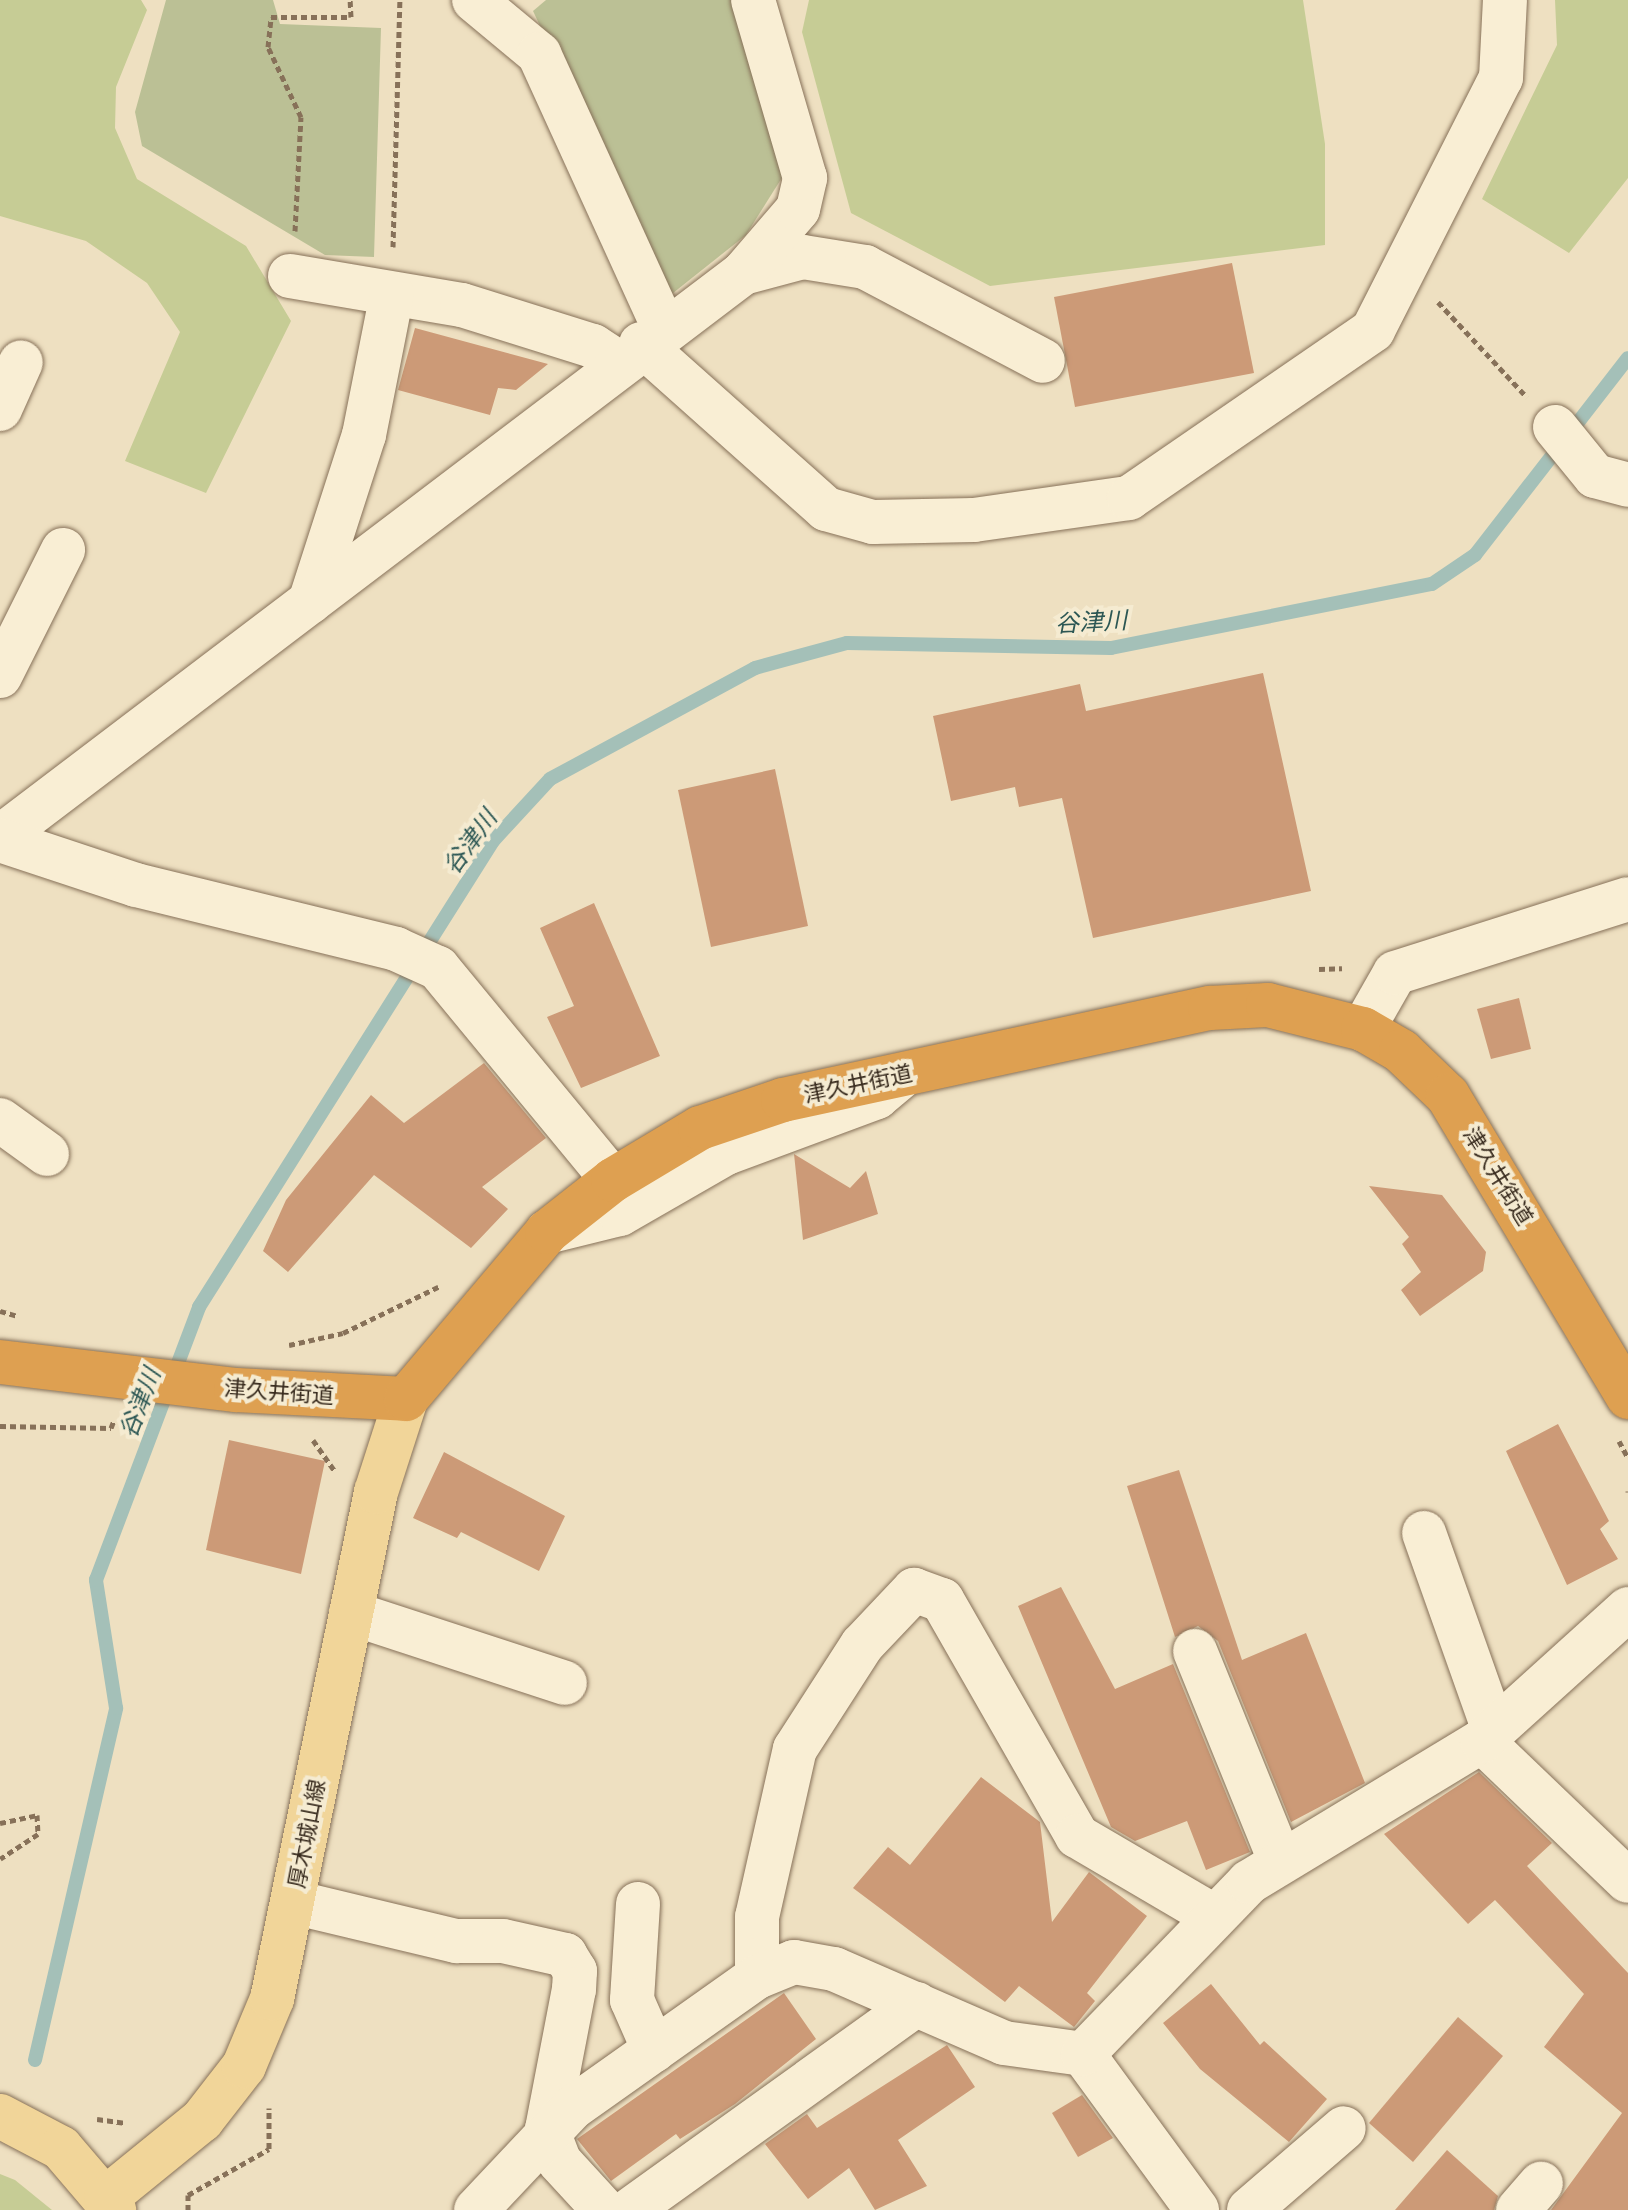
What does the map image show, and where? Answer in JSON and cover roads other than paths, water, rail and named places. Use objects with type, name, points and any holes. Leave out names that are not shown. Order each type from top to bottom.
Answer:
[{"type":"highway","name":"津久井街道","points":[[0,1362],[236,1390],[406,1399],[547,1232],[613,1180],[741,1113],[1210,1008],[1268,1005],[1363,1029],[1401,1051],[1448,1096],[1628,1397]]},
{"type":"main road","name":"厚木城山線","points":[[110,2204],[202,2120],[244,2066],[272,1999],[376,1492],[406,1399]]},
{"type":"main road","points":[[0,2116],[61,2148],[110,2204]]},
{"type":"street","points":[[474,0],[539,54],[641,345],[826,509],[873,522],[1092,509],[1129,498],[1373,330],[1407,269],[1501,78],[1505,0]]},
{"type":"street","points":[[0,839],[641,345],[743,273],[798,209],[805,178],[753,0]]},
{"type":"street","points":[[743,273],[803,257],[865,267],[1043,361]]},
{"type":"street","points":[[290,276],[641,345]]},
{"type":"street","points":[[310,602],[364,435],[392,294]]},
{"type":"street","points":[[0,409],[21,362]]},
{"type":"street","points":[[1555,427],[1611,480]]},
{"type":"street","points":[[0,676],[63,550]]},
{"type":"street","points":[[0,839],[136,885],[396,949],[438,968],[613,1180]]},
{"type":"street","points":[[1363,1029],[1395,973],[1628,899]]},
{"type":"street","points":[[547,1232],[620,1214],[726,1153],[877,1097],[905,1074]]},
{"type":"street","points":[[0,1120],[47,1154]]},
{"type":"street","points":[[1424,1533],[1488,1736],[1628,1881]]},
{"type":"street","points":[[757,1977],[759,1902],[795,1749],[862,1645],[914,1590],[942,1600],[1077,1836],[1210,1914]]},
{"type":"street","points":[[1083,2054],[1129,2013],[1210,1914],[1279,1858],[1402,1794],[1488,1736],[1628,1609]]},
{"type":"street","points":[[351,1613],[565,1683]]},
{"type":"street","points":[[1195,1651],[1279,1858]]},
{"type":"street","points":[[293,1902],[456,1941],[503,1941],[565,1955],[575,1971],[574,1989],[547,2129],[559,2161],[604,2210]]},
{"type":"street","points":[[638,1904],[632,2000],[654,2050]]},
{"type":"street","points":[[476,2210],[547,2129],[757,1977],[812,1961],[1004,2043],[1083,2054],[1197,2210]]},
{"type":"street","points":[[630,2210],[917,2004]]},
{"type":"street","points":[[1249,2210],[1344,2128]]},
{"type":"waterway","name":"谷津川","points":[[35,2060],[116,1708],[96,1580],[199,1307],[493,841],[550,779],[755,668],[847,643],[1111,648],[1432,584],[1475,555],[1628,358]]}]
